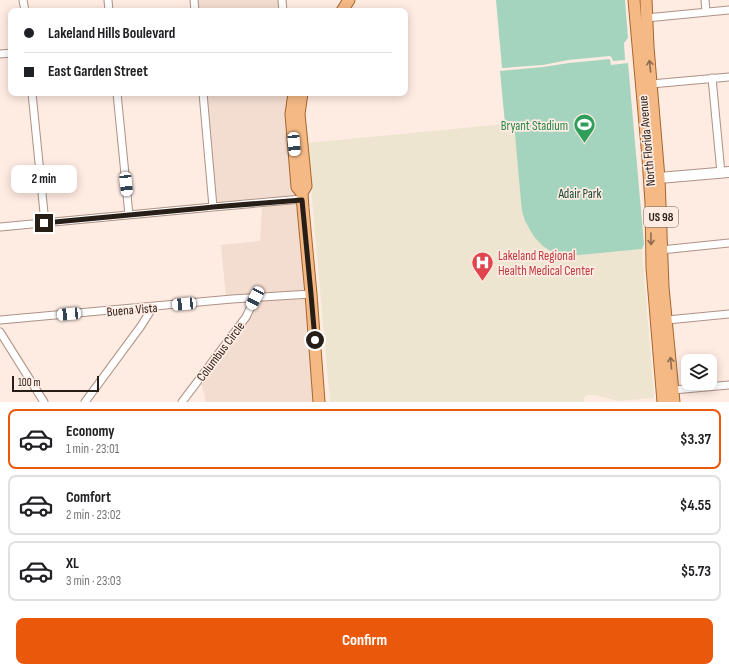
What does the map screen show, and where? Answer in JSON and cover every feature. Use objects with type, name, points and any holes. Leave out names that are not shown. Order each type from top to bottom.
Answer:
[{"type":"main road","name":"North Florida Avenue","points":[[634,0],[648,158],[652,268],[663,402]]},
{"type":"main road","points":[[637,0],[640,11],[646,18]]},
{"type":"main road","name":"North Florida Avenue","points":[[646,0],[646,18],[659,178],[663,287],[674,402]]},
{"type":"main road","points":[[294,96],[291,114],[297,187],[302,196],[320,402]]},
{"type":"main road","points":[[302,96],[299,114],[306,186],[302,196]]},
{"type":"main road","points":[[648,158],[659,178]]},
{"type":"street","points":[[705,0],[706,12]]},
{"type":"street","points":[[646,18],[729,10]]},
{"type":"street","points":[[651,84],[729,77]]},
{"type":"street","points":[[659,178],[725,172],[712,78]]},
{"type":"street","points":[[32,96],[44,223]]},
{"type":"street","points":[[117,96],[129,215]]},
{"type":"street","points":[[203,96],[213,207]]},
{"type":"street","points":[[0,227],[204,208],[302,196]]},
{"type":"street","points":[[661,250],[729,243]]},
{"type":"street","name":"Buena Vista","points":[[0,320],[311,294]]},
{"type":"street","name":"Columbus Circle","points":[[182,402],[246,316],[255,298]]},
{"type":"street","points":[[85,402],[141,326],[153,307]]},
{"type":"street","points":[[667,320],[729,314]]},
{"type":"street","points":[[0,332],[44,402]]},
{"type":"street","points":[[673,390],[729,385]]},
{"type":"shaded area","points":[[197,0],[279,0],[280,8],[198,8]]},
{"type":"shaded area","points":[[206,96],[294,96],[299,196],[217,203]]},
{"type":"shaded area","name":"Lakeland Regional Health Medical Center","points":[[514,123],[522,211],[530,230],[543,246],[559,257],[642,249],[654,398],[619,401],[594,395],[587,395],[584,398],[584,402],[330,402],[307,143]]},
{"type":"shaded area","points":[[300,203],[308,291],[254,293],[226,297],[221,245],[260,241],[262,206]]},
{"type":"shaded area","points":[[309,298],[317,402],[206,402],[201,382],[257,301]]},
{"type":"green space","points":[[496,0],[625,0],[628,38],[624,43],[625,60],[613,61],[610,56],[568,60],[543,65],[502,68]]},
{"type":"green space","name":"Adair Park","points":[[610,59],[611,65],[628,63],[644,244],[642,249],[559,257],[543,246],[535,238],[525,221],[522,211],[514,123],[505,124],[500,71]]},
{"type":"place","name":"Bryant Stadium","points":[[584,144]]},
{"type":"place","name":"Lakeland Regional Health Medical Center","points":[[482,282]]},
{"type":"route","points":[[44,223],[302,200],[315,340]]}]
